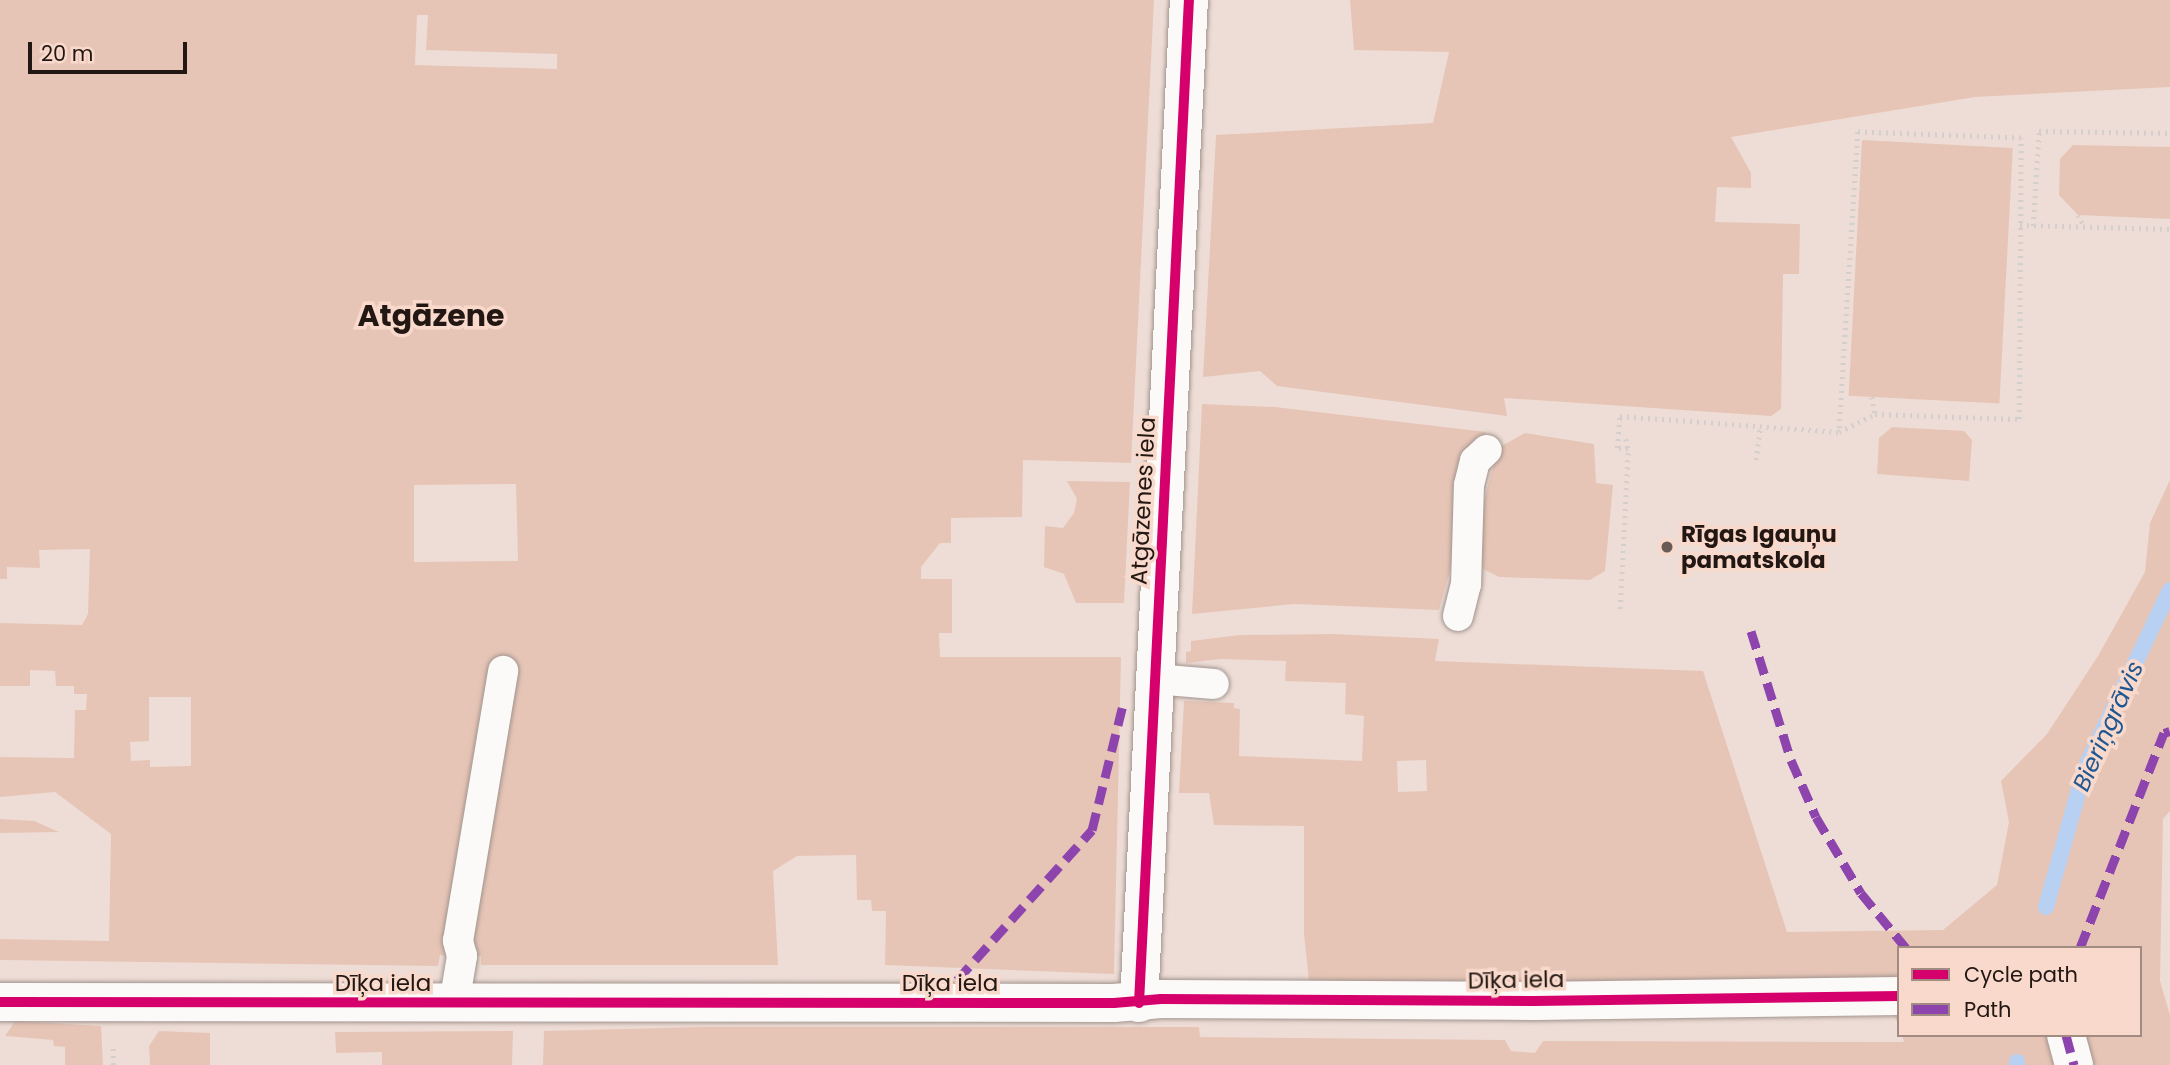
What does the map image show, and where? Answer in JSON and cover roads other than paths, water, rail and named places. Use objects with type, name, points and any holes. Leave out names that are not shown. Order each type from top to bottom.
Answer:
[{"type":"street","name":"Atgāzenes iela","points":[[1139,1003],[1189,0]]},
{"type":"street","name":"Dīķa iela","points":[[0,1002],[1139,1003],[1161,999],[1534,1001],[1897,996]]},
{"type":"street","points":[[2067,1037],[2074,1065]]},
{"type":"lane","points":[[1458,616],[1466,585],[1469,485],[1475,461],[1487,450]]},
{"type":"lane","points":[[454,1004],[462,956],[458,941],[503,671]]},
{"type":"lane","points":[[1155,678],[1214,684]]},
{"type":"waterway","name":"Bieriņgrāvis","points":[[2046,907],[2085,768],[2170,590]]},
{"type":"place","name":"Rīgas Igauņu pamatskola","points":[[1667,547]]},
{"type":"district","name":"Atgāzene","points":[[431,316]]}]
